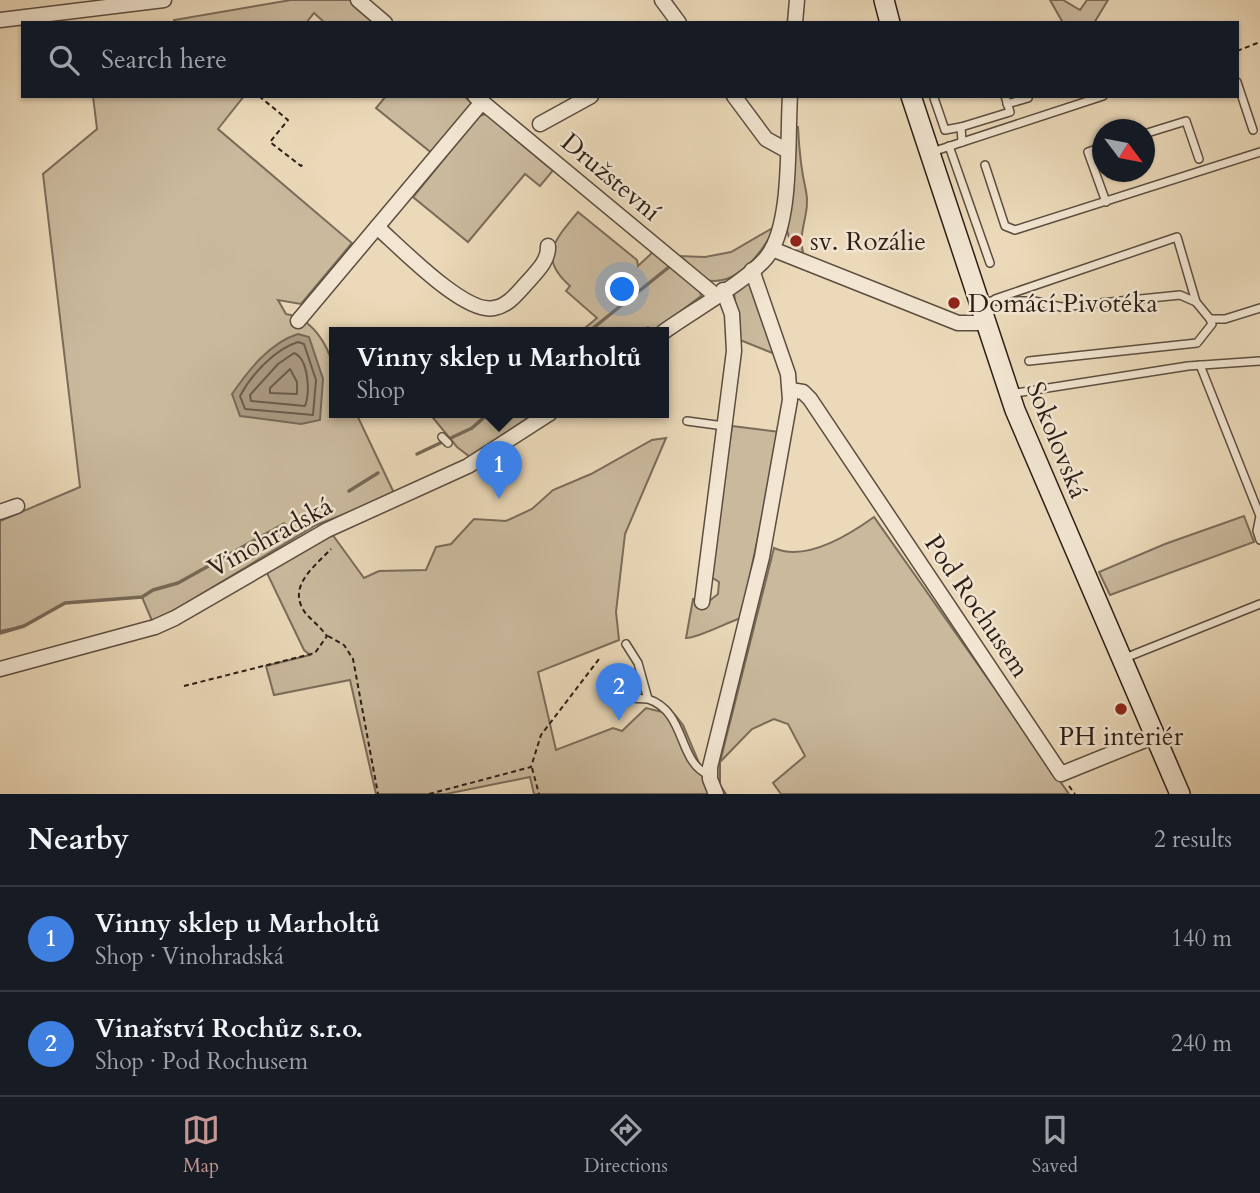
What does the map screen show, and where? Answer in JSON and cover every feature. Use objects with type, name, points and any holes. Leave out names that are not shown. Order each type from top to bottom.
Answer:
[{"type":"main road","points":[[884,0],[889,21]]},
{"type":"main road","name":"Sokolovská","points":[[913,98],[928,153],[984,310],[1009,394],[1180,794]]},
{"type":"street","points":[[0,20],[164,0]]},
{"type":"street","points":[[358,0],[384,21]]},
{"type":"street","points":[[662,0],[678,21]]},
{"type":"street","points":[[795,21],[797,0]]},
{"type":"street","points":[[540,124],[587,98]]},
{"type":"street","points":[[735,98],[766,139],[786,150]]},
{"type":"street","points":[[669,328],[752,270],[772,249],[781,231],[784,214],[790,98]]},
{"type":"street","points":[[298,321],[479,99]]},
{"type":"street","name":"Družstevní","points":[[479,99],[719,293]]},
{"type":"street","points":[[377,227],[464,300],[482,308],[495,308],[514,297],[546,259],[548,246]]},
{"type":"street","points":[[772,249],[961,324],[984,310]]},
{"type":"street","points":[[716,794],[710,775],[762,557],[788,419],[790,390],[752,270]]},
{"type":"street","points":[[702,602],[734,344],[733,314],[719,293]]},
{"type":"street","name":"Pod Rochusem","points":[[790,390],[803,392],[810,399],[1061,774],[1155,736]]},
{"type":"street","name":"Vinohradská","points":[[0,670],[155,627],[175,618],[327,530],[468,466],[542,418]]},
{"type":"street","points":[[1,506],[17,506]]},
{"type":"lane","points":[[1239,88],[1253,130]]},
{"type":"lane","points":[[934,98],[945,130],[1010,113],[1006,100],[1028,98]]},
{"type":"lane","points":[[1074,98],[1076,106]]},
{"type":"lane","points":[[928,153],[1098,98]]},
{"type":"lane","points":[[1155,131],[1186,121],[1199,159]]},
{"type":"lane","points":[[961,127],[962,142]]},
{"type":"lane","points":[[949,146],[990,263]]},
{"type":"lane","points":[[985,165],[1005,226],[1009,230],[1260,152]]},
{"type":"lane","points":[[1099,182],[1106,202]]},
{"type":"lane","points":[[984,310],[1177,237],[1196,302],[1212,324],[1197,343],[1029,361]]},
{"type":"lane","points":[[984,310],[1034,301],[1061,307],[1180,295],[1196,302]]},
{"type":"lane","points":[[1210,319],[1225,319],[1260,308]]},
{"type":"lane","points":[[1009,394],[1200,365],[1260,361]]},
{"type":"lane","points":[[1200,365],[1260,516],[1256,531],[1260,540]]},
{"type":"lane","points":[[687,421],[724,426]]},
{"type":"lane","points":[[442,437],[448,443]]},
{"type":"lane","points":[[1121,660],[1260,604]]},
{"type":"lane","points":[[626,645],[638,663],[648,699]]},
{"type":"lane","points":[[611,697],[648,699],[668,710],[695,765],[710,775]]},
{"type":"path","points":[[1239,50],[1260,43]]},
{"type":"path","points":[[261,98],[288,120],[270,142],[301,166],[303,164]]},
{"type":"path","points":[[331,549],[304,578],[298,596],[307,615],[327,636],[344,645],[353,659],[378,794]]},
{"type":"path","points":[[184,685],[305,657],[315,653],[327,636]]},
{"type":"path","points":[[540,794],[531,767],[541,734],[599,659]]},
{"type":"path","points":[[429,794],[531,767]]},
{"type":"shaded area","points":[[291,0],[354,0],[380,21],[323,21],[314,13],[308,21],[174,20]]},
{"type":"shaded area","points":[[1050,0],[1063,0],[1080,10],[1087,0],[1108,0],[1095,21],[1062,21]]},
{"type":"shaded area","points":[[93,98],[242,98],[218,129],[352,243],[301,304],[278,300],[286,314],[304,321],[318,334],[329,356],[329,418],[358,418],[395,495],[316,525],[153,623],[142,597],[65,603],[24,626],[0,631],[0,521],[80,487],[43,174],[97,129]]},
{"type":"shaded area","points":[[384,98],[466,98],[472,103],[433,154],[376,108]]},
{"type":"shaded area","points":[[490,113],[508,133],[551,169],[555,168],[540,186],[525,174],[468,242],[413,197],[479,116]]},
{"type":"shaded area","points":[[794,127],[798,127],[807,199],[802,237],[803,252],[798,254],[792,249],[787,230]]},
{"type":"shaded area","points":[[578,212],[637,260],[638,266],[654,251],[700,291],[701,296],[660,327],[586,327],[597,318],[566,291],[570,286],[554,266],[553,249],[562,231]]},
{"type":"shaded area","points":[[776,226],[757,256],[739,273],[729,278],[706,280],[680,256],[705,257],[731,252]]},
{"type":"shaded area","points":[[750,281],[775,354],[740,340],[734,293]]},
{"type":"shaded area","points":[[433,418],[528,418],[470,457],[457,447]]},
{"type":"shaded area","points":[[732,426],[780,432],[741,618],[686,638],[693,599],[708,602],[718,594],[719,582],[708,575]]},
{"type":"shaded area","points":[[666,438],[625,534],[616,612],[619,640],[538,672],[556,750],[613,728],[622,731],[646,708],[675,715],[683,725],[702,770],[720,762],[720,785],[726,794],[534,794],[530,777],[446,794],[376,794],[350,680],[274,695],[266,666],[310,655],[304,650],[266,571],[332,534],[364,578],[379,571],[426,570],[436,547],[451,544],[474,519],[506,521],[532,509],[553,490],[591,474],[652,440]]},
{"type":"shaded area","points":[[1244,516],[1254,542],[1110,595],[1099,572],[1165,544]]},
{"type":"shaded area","points":[[874,517],[1069,794],[781,794],[773,783],[805,756],[788,724],[774,719],[752,729],[720,762],[774,548],[799,552],[813,549],[840,538]]},
{"type":"water","points":[[298,334],[309,337],[323,379],[320,420],[301,424],[240,416],[232,394],[252,367],[269,351],[287,338]]},
{"type":"waterway","points":[[594,327],[669,267]]},
{"type":"waterway","points":[[417,454],[472,428],[483,418]]},
{"type":"waterway","points":[[349,491],[378,473]]},
{"type":"waterway","points":[[0,633],[24,626],[65,603],[142,597],[153,590],[178,583],[284,524]]},
{"type":"place","name":"sv. Rozálie","points":[[796,241]]},
{"type":"place","name":"Domácí Pivotéka","points":[[954,303]]},
{"type":"place","name":"Vinny sklep u Marholtů","points":[[499,499]]},
{"type":"place","name":"PH interiér","points":[[1121,709]]},
{"type":"place","name":"Vinařství Rochůz s.r.o.","points":[[619,721]]}]
